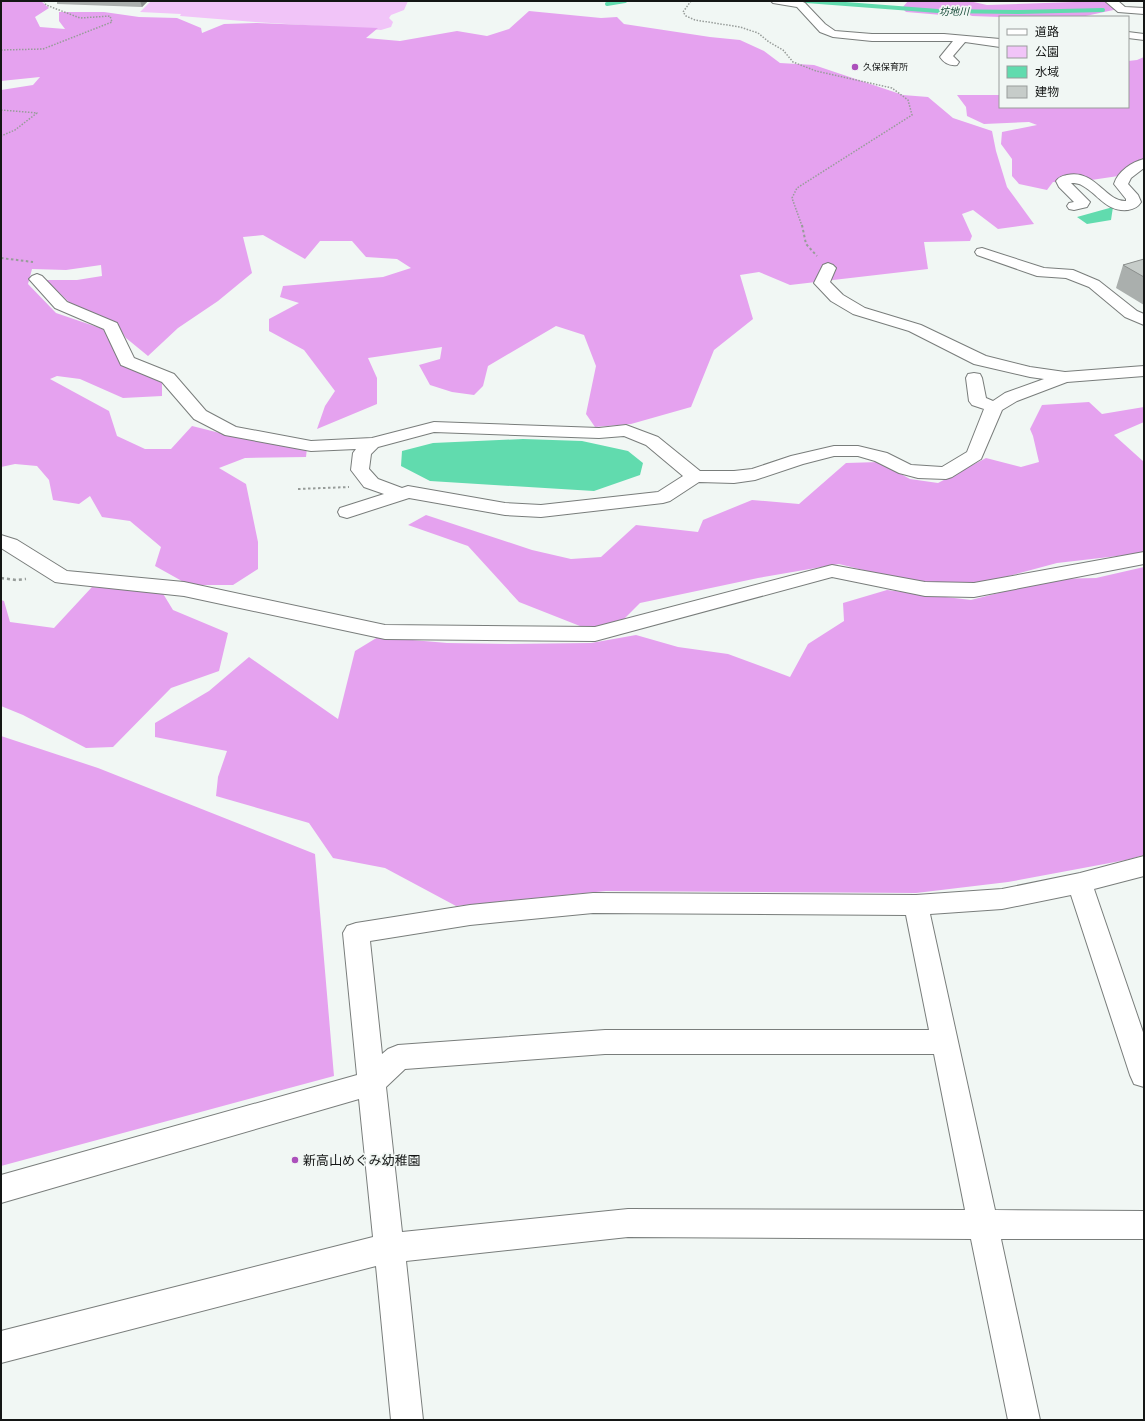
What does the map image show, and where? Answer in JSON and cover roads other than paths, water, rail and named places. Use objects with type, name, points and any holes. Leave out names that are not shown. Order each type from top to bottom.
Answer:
[{"type":"street","points":[[778,1],[793,2],[803,6],[819,24],[830,33],[869,38],[905,39],[936,37],[999,43]]},
{"type":"street","points":[[1111,1],[1122,10],[1144,11]]},
{"type":"street","points":[[1129,26],[1144,26]]},
{"type":"street","points":[[1129,35],[1144,37]]},
{"type":"street","points":[[953,62],[946,57],[961,40]]},
{"type":"street","points":[[1074,206],[1083,202],[1064,184],[1063,180],[1080,179],[1088,182],[1110,202],[1117,205],[1130,205],[1134,202],[1133,198],[1120,184],[1121,180],[1124,176],[1144,163]]},
{"type":"street","points":[[982,252],[1042,273],[1068,273],[1094,284],[1131,314],[1144,320]]},
{"type":"street","points":[[828,268],[822,283],[837,298],[860,311],[915,328],[980,360],[1030,372],[1064,377],[1144,371]]},
{"type":"street","points":[[37,279],[61,305],[111,326],[127,361],[168,378],[200,415],[231,432],[311,446],[372,443],[434,428],[599,433],[626,430],[652,441],[695,476]]},
{"type":"street","points":[[347,512],[408,492],[505,509],[541,512],[663,497],[695,476],[734,477],[755,474],[797,460],[834,451],[858,451],[881,457],[905,469],[918,472],[946,473],[975,455],[994,407],[1011,397],[1064,377]]},
{"type":"street","points":[[974,378],[978,401],[994,407]]},
{"type":"street","points":[[372,443],[362,453],[360,470],[371,483],[394,491],[399,495]]},
{"type":"street","points":[[1,541],[10,544],[62,577],[184,589],[385,632],[595,634],[832,571],[924,589],[974,590],[1144,558]]},
{"type":"street","points":[[407,1420],[356,933],[470,915],[593,903],[916,905],[1002,899],[1080,883],[1144,866]]},
{"type":"street","points":[[1080,883],[1144,1075]]},
{"type":"street","points":[[916,905],[1024,1420]]},
{"type":"street","points":[[1,1189],[372,1083],[398,1057],[597,1042],[945,1042]]},
{"type":"street","points":[[1,1347],[389,1248],[628,1223],[1144,1225]]},
{"type":"water","points":[[1113,207],[1111,220],[1087,224],[1077,217]]},
{"type":"water","points":[[523,439],[582,441],[628,451],[643,463],[640,475],[594,491],[430,481],[401,466],[402,451],[433,443]]},
{"type":"waterway","name":"坊地川","points":[[607,4],[625,1]]},
{"type":"waterway","name":"坊地川","points":[[806,1],[938,11],[1018,12],[1103,10]]},
{"type":"place","name":"久保保育所","points":[[855,67]]},
{"type":"place","name":"新高山めぐみ幼稚園","points":[[295,1160]]}]
